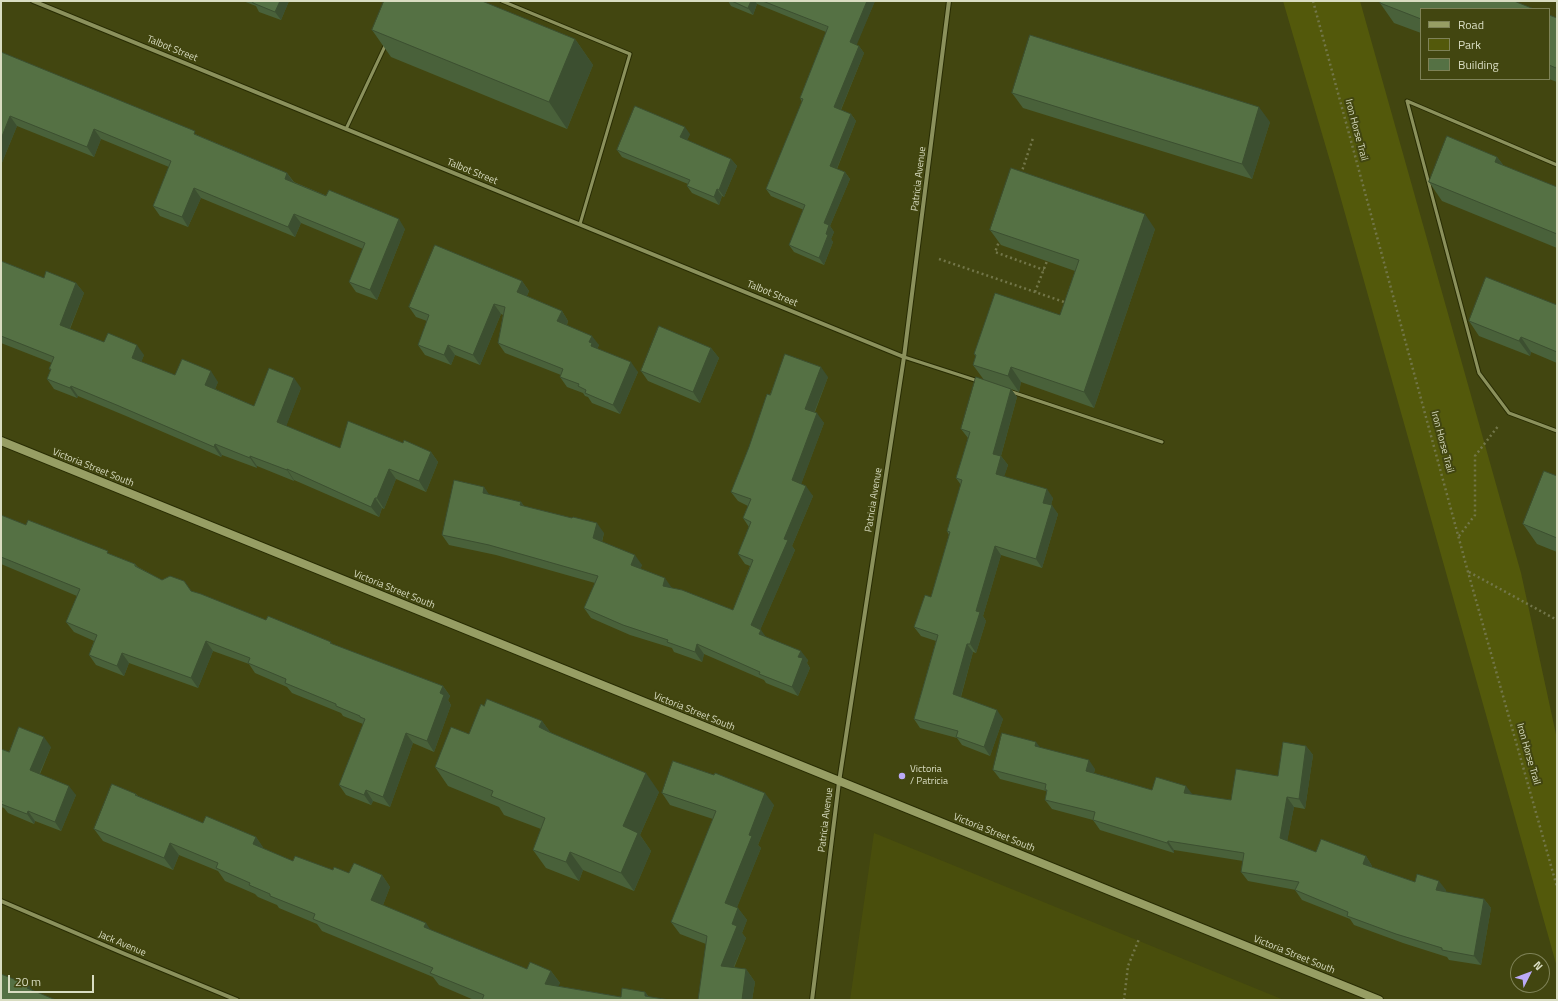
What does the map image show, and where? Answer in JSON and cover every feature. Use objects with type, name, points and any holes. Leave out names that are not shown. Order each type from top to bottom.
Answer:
[{"type":"main road","name":"Victoria Street South","points":[[1,441],[1379,1000]]},
{"type":"street","name":"Talbot Street","points":[[33,1],[904,357]]},
{"type":"street","name":"Patricia Avenue","points":[[812,1000],[839,782],[904,357],[949,1]]},
{"type":"street","name":"Jack Avenue","points":[[1,901],[237,1000]]},
{"type":"lane","points":[[502,1],[630,54],[580,224]]},
{"type":"lane","points":[[346,129],[387,42]]},
{"type":"lane","points":[[1557,164],[1407,101],[1479,373],[1509,412],[1557,432]]},
{"type":"lane","points":[[904,357],[981,382]]},
{"type":"lane","points":[[1011,392],[1162,442]]},
{"type":"path","name":"Iron Horse Trail","points":[[1313,1],[1468,572],[1557,887]]},
{"type":"path","points":[[1020,176],[1033,138]]},
{"type":"path","points":[[1000,237],[995,252],[1044,270]]},
{"type":"path","points":[[939,259],[1072,305]]},
{"type":"path","points":[[1035,292],[1047,261]]},
{"type":"path","points":[[1459,536],[1475,515],[1475,456],[1509,412]]},
{"type":"path","points":[[1468,572],[1557,620]]},
{"type":"path","points":[[1124,1000],[1128,966],[1139,939]]},
{"type":"shaded area","points":[[874,833],[1284,1000],[850,1000]]},
{"type":"green space","points":[[1283,1],[1360,1],[1521,573],[1557,739],[1557,967],[1335,178]]},
{"type":"building","points":[[254,1],[280,1],[275,12],[253,3]]},
{"type":"building","points":[[384,1],[482,1],[575,39],[549,102],[372,30]]},
{"type":"building","points":[[732,1],[751,1],[748,8]]},
{"type":"building","points":[[763,1],[867,1],[850,42],[859,46],[834,107],[851,114],[830,166],[845,172],[824,223],[829,225],[826,234],[828,235],[819,258],[789,245],[805,205],[766,189],[803,99],[800,98],[828,27]]},
{"type":"building","points":[[1381,1],[1514,1],[1532,8],[1420,8],[1420,19],[1380,3]]},
{"type":"building","points":[[1550,15],[1557,18],[1556,68],[1550,65]]},
{"type":"building","points":[[1030,35],[1259,107],[1242,164],[1012,93]]},
{"type":"building","points":[[1,52],[195,131],[194,134],[287,173],[285,179],[326,196],[329,190],[399,219],[370,290],[349,282],[365,243],[294,214],[288,227],[194,188],[182,217],[153,206],[171,161],[94,129],[87,147],[10,116],[1,139]]},
{"type":"building","points":[[635,106],[685,127],[680,137],[731,159],[719,190],[717,189],[714,197],[687,186],[690,180],[617,150]]},
{"type":"building","points":[[1447,136],[1497,157],[1495,162],[1557,187],[1557,234],[1429,182]]},
{"type":"building","points":[[1011,168],[1145,214],[1084,392],[1011,367],[1008,376],[973,365],[976,355],[974,354],[995,293],[1060,315],[1079,260],[990,230]]},
{"type":"building","points":[[435,245],[522,281],[517,292],[562,311],[557,321],[592,336],[589,342],[592,343],[591,346],[631,362],[613,405],[585,393],[586,390],[578,386],[579,384],[560,377],[563,369],[498,343],[505,307],[494,304],[473,355],[448,345],[444,355],[418,345],[429,315],[409,307]]},
{"type":"building","points":[[1,261],[44,278],[46,271],[76,283],[60,325],[104,342],[108,333],[137,345],[132,358],[175,375],[182,359],[211,371],[205,385],[254,406],[269,368],[294,378],[277,422],[340,448],[348,421],[403,443],[404,440],[431,452],[419,481],[389,469],[377,498],[375,498],[371,507],[287,469],[250,456],[250,458],[215,444],[214,447],[71,386],[70,388],[47,379],[54,357],[1,336]]},
{"type":"building","points":[[1486,277],[1557,305],[1557,352],[1521,337],[1519,341],[1469,321]]},
{"type":"building","points":[[659,326],[711,348],[693,392],[641,371]]},
{"type":"building","points":[[785,354],[821,367],[805,409],[817,413],[792,480],[806,486],[784,539],[788,540],[751,625],[761,630],[759,634],[801,651],[798,657],[803,658],[792,687],[759,674],[760,672],[697,644],[695,652],[667,642],[668,640],[623,625],[584,608],[598,576],[489,545],[442,535],[454,480],[484,487],[483,493],[521,502],[520,505],[597,523],[593,538],[635,555],[631,565],[665,578],[663,586],[682,590],[733,610],[753,560],[738,554],[751,522],[743,518],[751,499],[731,492],[749,447],[767,394],[770,395]]},
{"type":"building","points":[[976,377],[1011,389],[993,454],[1001,456],[996,474],[1047,489],[1043,503],[1052,505],[1036,559],[995,546],[976,611],[980,612],[970,644],[967,644],[953,694],[997,710],[984,747],[956,737],[958,731],[914,719],[938,635],[914,627],[925,595],[931,597],[950,532],[947,531],[962,480],[956,478],[970,432],[961,429]]},
{"type":"building","points":[[1544,471],[1557,476],[1557,538],[1523,524]]},
{"type":"building","points":[[1,515],[26,525],[28,520],[108,551],[107,553],[135,564],[135,566],[162,580],[170,576],[184,581],[191,591],[266,620],[268,616],[331,642],[330,643],[443,686],[440,693],[444,695],[427,741],[406,733],[383,797],[366,790],[364,795],[339,785],[365,719],[336,706],[336,704],[285,683],[286,679],[248,663],[250,658],[206,641],[191,678],[122,653],[117,666],[89,655],[97,635],[66,622],[80,589],[1,557]]},
{"type":"building","points":[[487,699],[542,721],[539,727],[549,732],[646,773],[623,826],[638,833],[621,873],[570,852],[566,862],[533,850],[545,818],[491,796],[493,791],[435,767],[451,727],[469,734],[481,704],[484,706]]},
{"type":"building","points":[[19,727],[44,737],[30,770],[69,786],[55,822],[28,811],[27,814],[1,804],[1,749],[9,752]]},
{"type":"building","points":[[1002,733],[1036,742],[1035,746],[1089,760],[1086,771],[1152,790],[1156,777],[1186,786],[1184,793],[1231,800],[1236,769],[1278,776],[1283,742],[1306,746],[1299,799],[1287,797],[1280,838],[1316,852],[1321,839],[1366,856],[1363,864],[1415,882],[1417,874],[1439,881],[1436,890],[1484,899],[1474,956],[1442,950],[1442,948],[1396,934],[1347,916],[1348,912],[1295,890],[1299,882],[1241,872],[1244,853],[1168,841],[1167,843],[1093,820],[1095,812],[1045,800],[1047,790],[1045,790],[1046,784],[993,770]]},
{"type":"building","points":[[673,761],[714,775],[715,773],[765,793],[749,835],[752,836],[725,903],[738,908],[732,924],[737,926],[721,966],[746,969],[742,1000],[698,1000],[707,936],[671,922],[716,811],[662,793]]},
{"type":"building","points":[[112,784],[203,823],[206,816],[256,837],[253,844],[293,861],[295,856],[333,870],[334,867],[349,873],[354,863],[382,875],[371,900],[426,923],[424,927],[527,969],[530,962],[551,971],[545,984],[621,997],[622,988],[645,992],[645,996],[670,1000],[482,1000],[484,995],[430,973],[433,968],[313,919],[315,914],[270,896],[270,894],[249,885],[250,883],[216,868],[218,863],[170,843],[164,858],[94,829]]},
{"type":"building","points":[[1,974],[29,985],[27,988],[56,1000],[1,1000]]},
{"type":"place","name":"Victoria / Patricia","points":[[902,776]]}]
